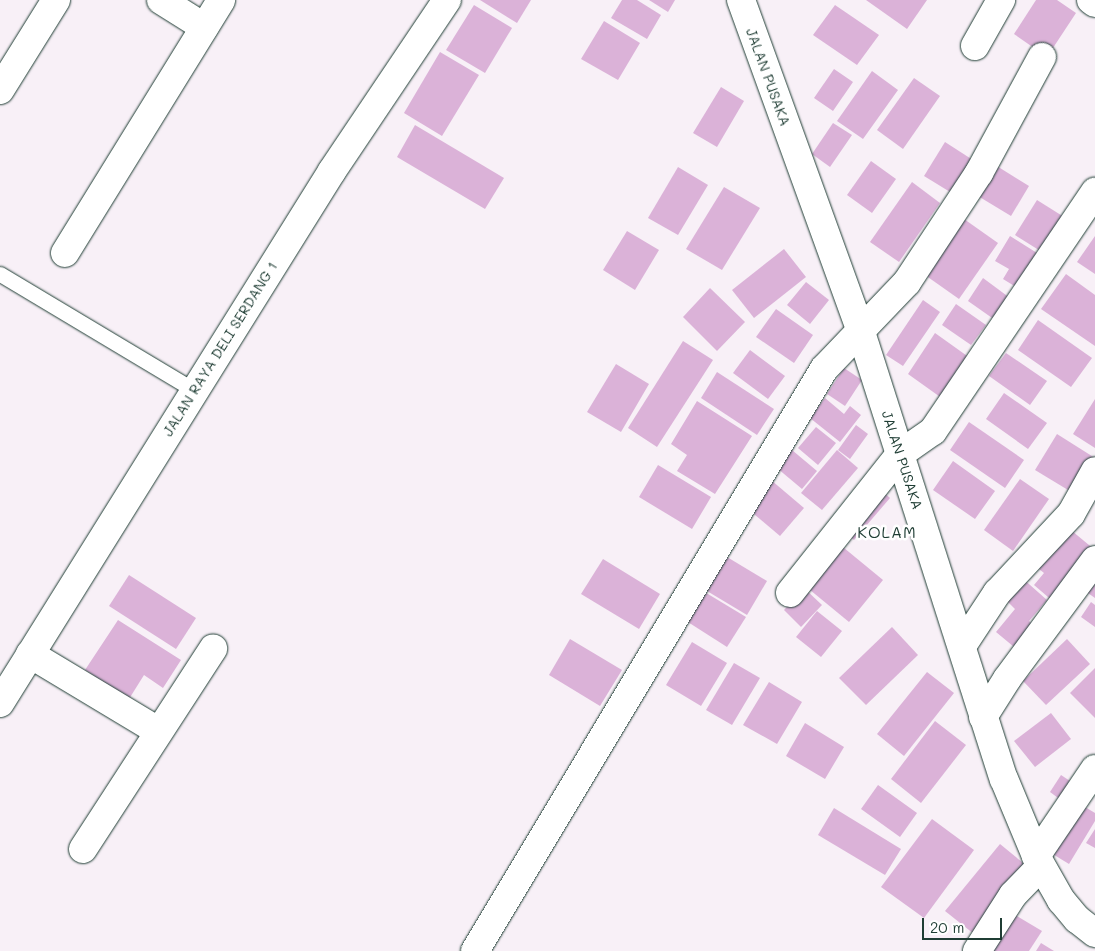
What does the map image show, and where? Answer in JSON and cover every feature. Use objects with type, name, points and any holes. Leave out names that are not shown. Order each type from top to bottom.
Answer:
[{"type":"street","points":[[0,90],[56,0]]},
{"type":"street","points":[[161,0],[204,27]]},
{"type":"street","points":[[65,253],[221,0]]},
{"type":"street","name":"JALAN RAYA DELI SERDANG 1","points":[[0,703],[332,171],[447,0]]},
{"type":"street","name":"JALAN PUSAKA","points":[[741,0],[861,332],[983,717],[1039,861],[1061,900],[1077,919],[1095,933]]},
{"type":"street","points":[[975,46],[1001,0]]},
{"type":"street","points":[[1091,0],[1095,3]]},
{"type":"street","points":[[474,951],[824,369],[842,347],[861,332],[908,282],[979,173],[1042,57]]},
{"type":"street","points":[[790,593],[900,454],[933,431],[1095,192]]},
{"type":"street","points":[[962,646],[997,593],[1071,514],[1095,471]]},
{"type":"street","points":[[983,717],[1007,679],[1095,560]]},
{"type":"street","points":[[83,849],[213,649]]},
{"type":"street","points":[[30,654],[158,731]]},
{"type":"street","points":[[978,951],[1013,895],[1039,861],[1095,769]]},
{"type":"lane","points":[[0,274],[194,390]]},
{"type":"building","points":[[480,0],[531,0],[517,23]]},
{"type":"building","points":[[622,0],[637,0],[661,15],[647,39],[611,18]]},
{"type":"building","points":[[649,0],[675,0],[668,12]]},
{"type":"building","points":[[866,0],[927,0],[907,29]]},
{"type":"building","points":[[1036,0],[1057,0],[1076,13],[1047,57],[1014,34]]},
{"type":"building","points":[[474,5],[512,28],[485,73],[446,50]]},
{"type":"building","points":[[835,5],[879,35],[857,65],[813,35]]},
{"type":"building","points":[[604,21],[640,43],[618,80],[581,59]]},
{"type":"building","points":[[440,52],[479,75],[442,136],[404,113]]},
{"type":"building","points":[[834,69],[853,82],[833,111],[814,98]]},
{"type":"building","points":[[872,71],[898,90],[863,139],[837,121]]},
{"type":"building","points":[[914,78],[940,96],[903,149],[877,130]]},
{"type":"building","points":[[721,87],[744,101],[717,147],[693,133]]},
{"type":"building","points":[[833,123],[852,135],[830,167],[812,154]]},
{"type":"building","points":[[415,125],[504,178],[485,209],[397,157]]},
{"type":"building","points":[[945,142],[976,162],[955,195],[924,176]]},
{"type":"building","points":[[871,161],[896,179],[872,213],[847,195]]},
{"type":"building","points":[[992,163],[1029,186],[1011,216],[973,193]]},
{"type":"building","points":[[678,167],[708,185],[678,235],[648,218]]},
{"type":"building","points":[[912,182],[940,203],[899,262],[870,242]]},
{"type":"building","points":[[724,187],[760,208],[722,270],[686,249]]},
{"type":"building","points":[[1037,200],[1072,222],[1050,257],[1015,235]]},
{"type":"building","points":[[964,219],[998,243],[959,299],[925,275]]},
{"type":"building","points":[[627,231],[659,250],[635,290],[603,270]]},
{"type":"building","points":[[1010,236],[1045,258],[1024,292],[1003,279],[1009,269],[995,261]]},
{"type":"building","points":[[1095,236],[1095,274],[1077,262]]},
{"type":"building","points":[[784,249],[806,277],[754,318],[732,290]]},
{"type":"building","points":[[1066,274],[1095,295],[1095,346],[1041,309]]},
{"type":"building","points":[[983,278],[1010,298],[995,320],[968,301]]},
{"type":"building","points":[[806,282],[829,300],[810,324],[787,305]]},
{"type":"building","points":[[710,288],[745,322],[717,351],[683,317]]},
{"type":"building","points":[[923,300],[940,312],[903,366],[886,355]]},
{"type":"building","points":[[956,304],[986,325],[971,345],[942,325]]},
{"type":"building","points":[[776,309],[813,335],[794,363],[756,337]]},
{"type":"building","points":[[1038,320],[1092,358],[1071,387],[1018,350]]},
{"type":"building","points":[[935,333],[970,358],[943,399],[908,374]]},
{"type":"building","points":[[683,341],[713,360],[657,447],[628,428]]},
{"type":"building","points":[[750,350],[785,376],[768,399],[733,373]]},
{"type":"building","points":[[1006,353],[1047,381],[1030,405],[989,376]]},
{"type":"building","points":[[616,364],[649,384],[621,432],[587,412]]},
{"type":"building","points":[[844,368],[862,380],[845,406],[827,394]]},
{"type":"building","points":[[717,372],[774,409],[757,435],[701,398]]},
{"type":"building","points":[[1004,393],[1047,423],[1028,449],[986,419]]},
{"type":"building","points":[[825,398],[844,414],[850,406],[861,415],[840,442],[810,418]]},
{"type":"building","points":[[1095,399],[1095,448],[1073,434]]},
{"type":"building","points":[[697,401],[752,436],[715,494],[677,471],[687,455],[671,444]]},
{"type":"building","points":[[969,422],[1024,460],[1005,488],[950,450]]},
{"type":"building","points":[[856,425],[868,434],[850,459],[838,450]]},
{"type":"building","points":[[816,427],[836,443],[818,465],[798,448]]},
{"type":"building","points":[[1057,434],[1095,458],[1073,493],[1035,470]]},
{"type":"building","points":[[792,450],[817,471],[802,489],[777,468]]},
{"type":"building","points":[[837,450],[858,468],[822,510],[801,493]]},
{"type":"building","points":[[953,461],[995,491],[975,519],[933,490]]},
{"type":"building","points":[[658,465],[711,497],[692,529],[639,497]]},
{"type":"building","points":[[1020,479],[1049,499],[1013,551],[984,530]]},
{"type":"building","points":[[771,480],[804,508],[780,536],[748,509]]},
{"type":"building","points":[[880,489],[890,498],[854,540],[843,531]]},
{"type":"building","points":[[1066,526],[1095,550],[1055,603],[1034,585],[1044,573],[1034,565]]},
{"type":"building","points":[[838,543],[883,580],[849,622],[804,585]]},
{"type":"building","points":[[722,554],[767,581],[747,615],[702,588]]},
{"type":"building","points":[[603,559],[660,594],[639,629],[581,594]]},
{"type":"building","points":[[1095,570],[1095,598],[1082,589]]},
{"type":"building","points":[[129,575],[196,618],[176,649],[109,606]]},
{"type":"building","points":[[1021,577],[1047,600],[1029,621],[1040,630],[1020,652],[996,632],[1015,609],[1003,597]]},
{"type":"building","points":[[698,588],[746,617],[727,647],[680,617]]},
{"type":"building","points":[[804,588],[822,605],[801,627],[784,610]]},
{"type":"building","points":[[1091,602],[1095,605],[1095,627],[1081,617]]},
{"type":"building","points":[[817,611],[842,631],[821,657],[796,637]]},
{"type":"building","points":[[118,620],[181,660],[163,688],[144,675],[129,699],[85,670]]},
{"type":"building","points":[[892,627],[918,655],[866,705],[839,678]]},
{"type":"building","points":[[570,639],[622,670],[600,706],[549,675]]},
{"type":"building","points":[[1067,639],[1090,664],[1046,705],[1023,681]]},
{"type":"building","points":[[692,642],[727,663],[701,706],[666,685]]},
{"type":"building","points":[[734,663],[760,678],[732,725],[706,710]]},
{"type":"building","points":[[1095,668],[1095,718],[1070,693]]},
{"type":"building","points":[[927,672],[954,693],[904,756],[877,734]]},
{"type":"building","points":[[769,682],[802,702],[777,744],[743,725]]},
{"type":"building","points":[[1051,713],[1071,739],[1035,767],[1014,741]]},
{"type":"building","points":[[935,721],[966,745],[921,803],[891,779]]},
{"type":"building","points":[[805,723],[844,747],[825,779],[786,756]]},
{"type":"building","points":[[1061,775],[1076,785],[1065,803],[1050,792]]},
{"type":"building","points":[[878,785],[917,813],[900,837],[861,809]]},
{"type":"building","points":[[1080,804],[1095,813],[1095,821],[1069,864],[1051,853]]},
{"type":"building","points":[[834,808],[901,849],[885,875],[818,835]]},
{"type":"building","points":[[932,819],[974,850],[924,918],[881,887]]},
{"type":"building","points":[[1095,829],[1095,848],[1086,843]]},
{"type":"building","points":[[1000,844],[1028,867],[974,934],[945,911]]},
{"type":"building","points":[[1012,913],[1042,931],[1029,951],[989,951]]},
{"type":"building","points":[[1041,943],[1054,951],[1036,951]]},
{"type":"district","name":"KOLAM","points":[[887,532]]}]
